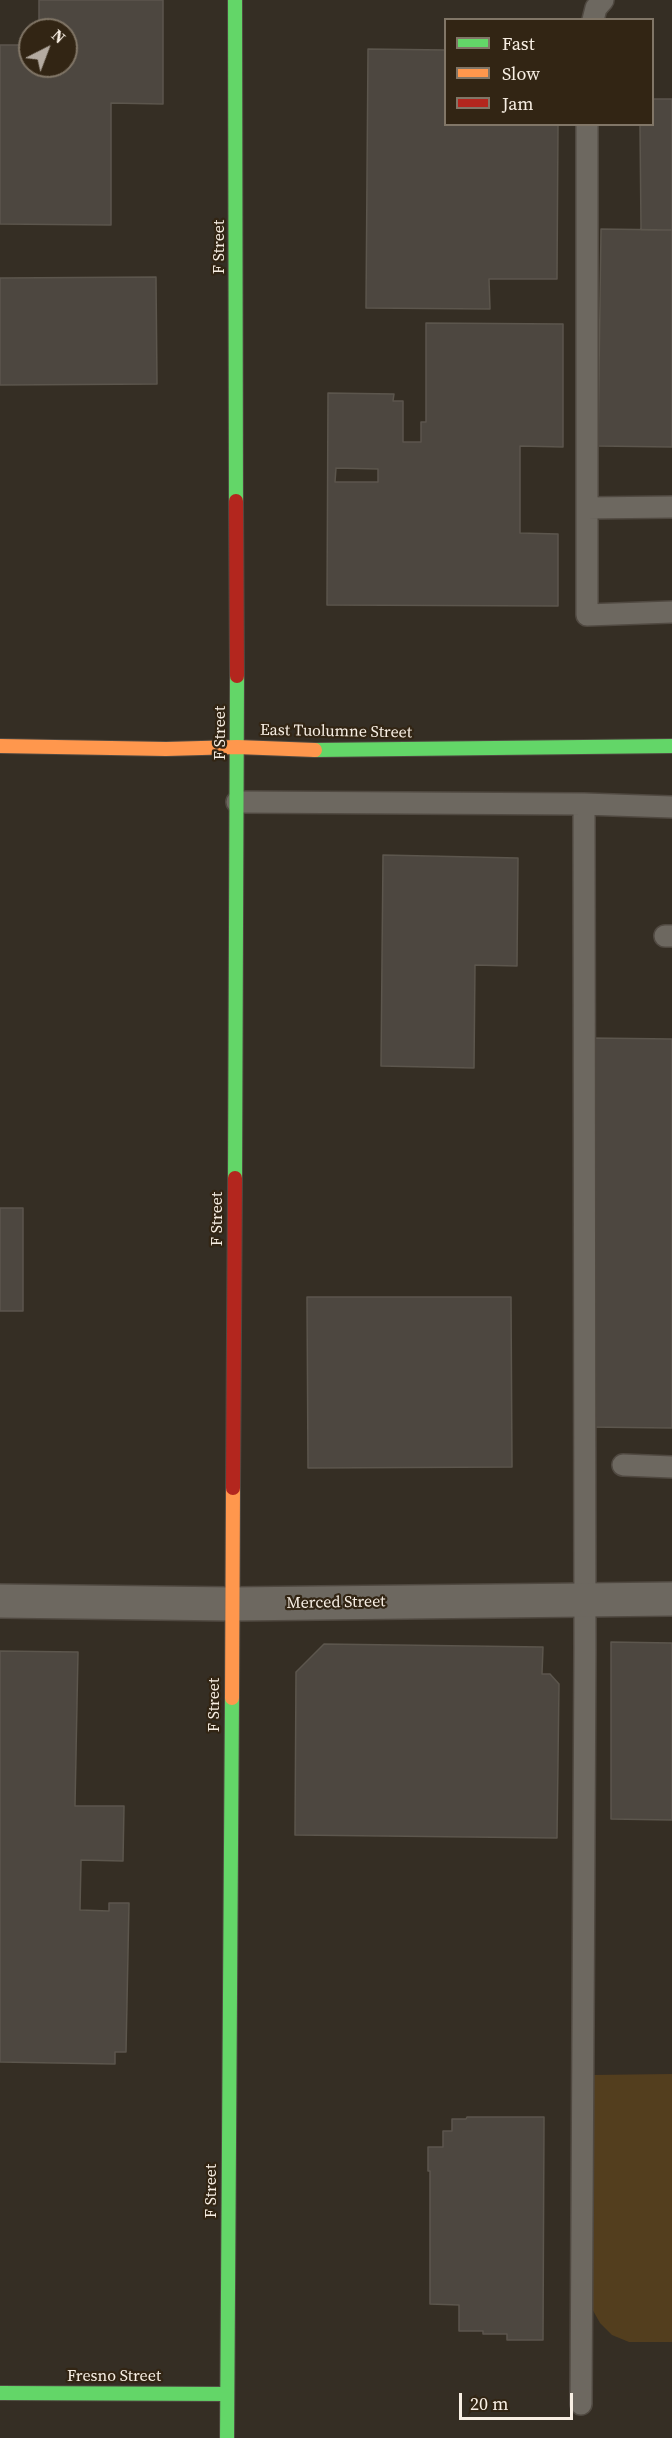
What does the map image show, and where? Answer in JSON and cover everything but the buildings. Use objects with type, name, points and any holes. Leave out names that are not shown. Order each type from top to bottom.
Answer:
[{"type":"street","name":"F Street","points":[[227,2438],[237,802],[235,0]]},
{"type":"street","name":"East Tuolumne Street","points":[[0,746],[166,749],[237,747],[307,750],[672,746]]},
{"type":"street","name":"Merced Street","points":[[0,1601],[232,1604],[672,1599]]},
{"type":"street","name":"Fresno Street","points":[[0,2393],[227,2394]]},
{"type":"lane","points":[[594,18],[596,8],[603,0]]},
{"type":"lane","points":[[587,126],[587,615],[672,612]]},
{"type":"lane","points":[[587,508],[672,507]]},
{"type":"lane","points":[[237,802],[584,804],[672,807]]},
{"type":"lane","points":[[581,2404],[585,1600],[584,804]]},
{"type":"lane","points":[[623,1465],[672,1467]]},
{"type":"shaded area","points":[[672,2074],[672,2342],[629,2342],[612,2335],[600,2323],[591,2307],[590,2075]]},
{"type":"traffic: fast","points":[[235,0],[236,501]]},
{"type":"traffic: fast","points":[[235,1178],[237,676]]},
{"type":"traffic: fast","points":[[315,750],[672,746]]},
{"type":"traffic: fast","points":[[227,2438],[232,1698]]},
{"type":"traffic: fast","points":[[0,2393],[227,2394]]},
{"type":"traffic: slow","points":[[0,746],[166,749],[237,747],[315,750]]},
{"type":"traffic: slow","points":[[232,1698],[233,1488]]},
{"type":"traffic: jam","points":[[236,501],[237,676]]},
{"type":"traffic: jam","points":[[233,1488],[235,1178]]}]
